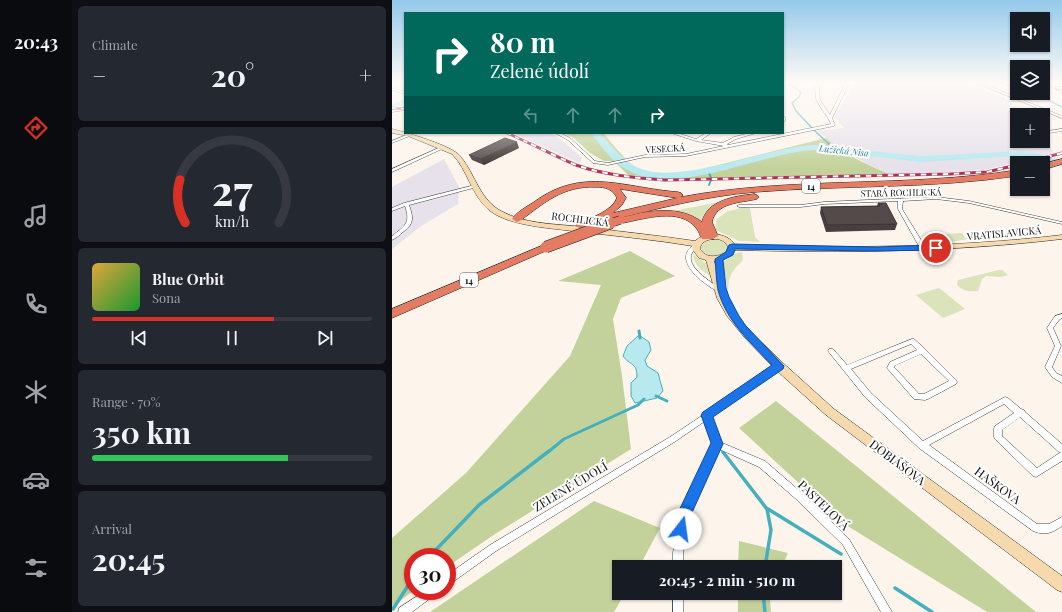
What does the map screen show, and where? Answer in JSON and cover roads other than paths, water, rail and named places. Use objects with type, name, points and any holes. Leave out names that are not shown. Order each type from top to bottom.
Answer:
[{"type":"highway","points":[[1050,166],[1062,161]]},
{"type":"highway","points":[[1050,168],[1062,167]]},
{"type":"highway","name":"14","points":[[392,314],[581,226],[608,215],[690,198],[766,188],[952,182],[1010,174]]},
{"type":"highway","name":"14","points":[[392,305],[541,245],[620,220],[663,209],[759,194],[955,187],[1010,180]]},
{"type":"highway","points":[[518,219],[558,191],[585,184],[604,184],[663,195],[766,188]]},
{"type":"highway","points":[[604,184],[616,190],[620,194],[621,198],[620,204],[608,215]]},
{"type":"highway","points":[[710,237],[707,223],[708,218],[725,203],[749,198],[821,191]]},
{"type":"highway","points":[[620,220],[658,214],[681,216],[698,222],[710,237]]},
{"type":"street","points":[[826,111],[831,117],[834,111]]},
{"type":"street","points":[[1046,111],[1062,117]]},
{"type":"street","name":"VESECKÁ","points":[[559,134],[569,139],[594,162],[610,164],[645,156],[677,156],[726,145],[833,125],[831,117]]},
{"type":"street","points":[[1050,131],[1062,130]]},
{"type":"street","name":"ROCHLICKÁ","points":[[392,131],[404,134]]},
{"type":"street","name":"ROCHLICKÁ","points":[[406,134],[454,153],[459,158],[481,197],[492,209],[506,216],[545,225],[697,245]]},
{"type":"street","points":[[676,134],[696,140],[726,145],[735,138],[750,134]]},
{"type":"street","points":[[696,140],[707,134]]},
{"type":"street","points":[[392,142],[410,135]]},
{"type":"street","points":[[392,171],[442,148]]},
{"type":"street","points":[[392,210],[406,204],[475,186]]},
{"type":"street","name":"STARÁ ROCHLICKÁ","points":[[739,206],[801,206],[824,203],[936,198],[955,200],[1062,223]]},
{"type":"street","points":[[900,199],[900,208],[924,248]]},
{"type":"street","points":[[392,238],[404,229],[410,221],[411,216],[406,204]]},
{"type":"street","points":[[697,245],[699,254],[709,258],[719,259],[730,253],[732,247],[731,242],[724,238],[710,237],[697,245],[692,249],[689,256],[690,263],[694,271],[712,285]]},
{"type":"street","name":"VRATISLAVICKÁ","points":[[732,247],[849,249],[924,248],[975,246],[1062,237]]},
{"type":"street","name":"DOBIÁŠOVA","points":[[709,258],[712,285],[730,314],[779,366],[830,412],[1062,585]]},
{"type":"street","name":"DOBIÁŠOVA","points":[[719,259],[722,288],[725,297],[743,329]]},
{"type":"street","points":[[1062,316],[1057,318],[1050,328],[1058,346],[1048,367],[1054,375],[1062,380]]},
{"type":"street","points":[[846,368],[912,341],[922,350],[954,382],[925,397],[917,397],[890,368],[892,364],[922,350]]},
{"type":"street","name":"HAŠKOVA","points":[[832,351],[868,395],[922,445],[1036,528],[1050,529],[1062,521]]},
{"type":"street","name":"ZELENÉ ÚDOLÍ","points":[[456,575],[493,548],[672,439],[779,366]]},
{"type":"street","points":[[922,445],[1005,400],[1062,449]]},
{"type":"street","points":[[1020,412],[998,428],[998,437],[1036,474],[1062,456]]},
{"type":"street","points":[[678,560],[683,517],[717,444],[706,415]]},
{"type":"street","name":"PASTELOVÁ","points":[[717,444],[762,464],[805,501],[846,542],[887,612]]},
{"type":"street","points":[[403,612],[420,600]]},
{"type":"street","points":[[678,600],[678,612]]},
{"type":"water","points":[[639,335],[649,342],[651,350],[645,360],[647,366],[658,373],[663,391],[657,398],[635,403],[631,396],[631,383],[637,377],[637,372],[634,366],[623,356],[627,346]]},
{"type":"waterway","points":[[796,111],[812,128]]},
{"type":"waterway","points":[[814,130],[830,145]]},
{"type":"waterway","name":"Lužická Nisa","points":[[596,134],[630,168],[645,174],[665,176],[713,170],[800,148],[830,148],[921,159],[1027,154],[1062,164]]},
{"type":"waterway","points":[[711,169],[709,173],[712,180]]},
{"type":"waterway","points":[[709,185],[711,180]]},
{"type":"waterway","points":[[639,331],[640,338]]},
{"type":"waterway","points":[[656,396],[667,401]]},
{"type":"waterway","points":[[548,452],[564,439],[638,405],[644,399]]},
{"type":"waterway","points":[[438,548],[479,505],[549,451]]},
{"type":"waterway","points":[[723,452],[767,509],[771,530],[766,560]]},
{"type":"waterway","points":[[768,509],[841,554]]},
{"type":"waterway","points":[[895,588],[932,612]]},
{"type":"waterway","points":[[393,609],[404,592]]},
{"type":"waterway","points":[[764,600],[765,612]]},
{"type":"railway","points":[[509,134],[533,145]]},
{"type":"railway","points":[[531,144],[570,163],[598,171],[620,176],[665,180],[950,174],[987,172],[1010,167]]},
{"type":"railway","points":[[1050,156],[1062,153]]}]
